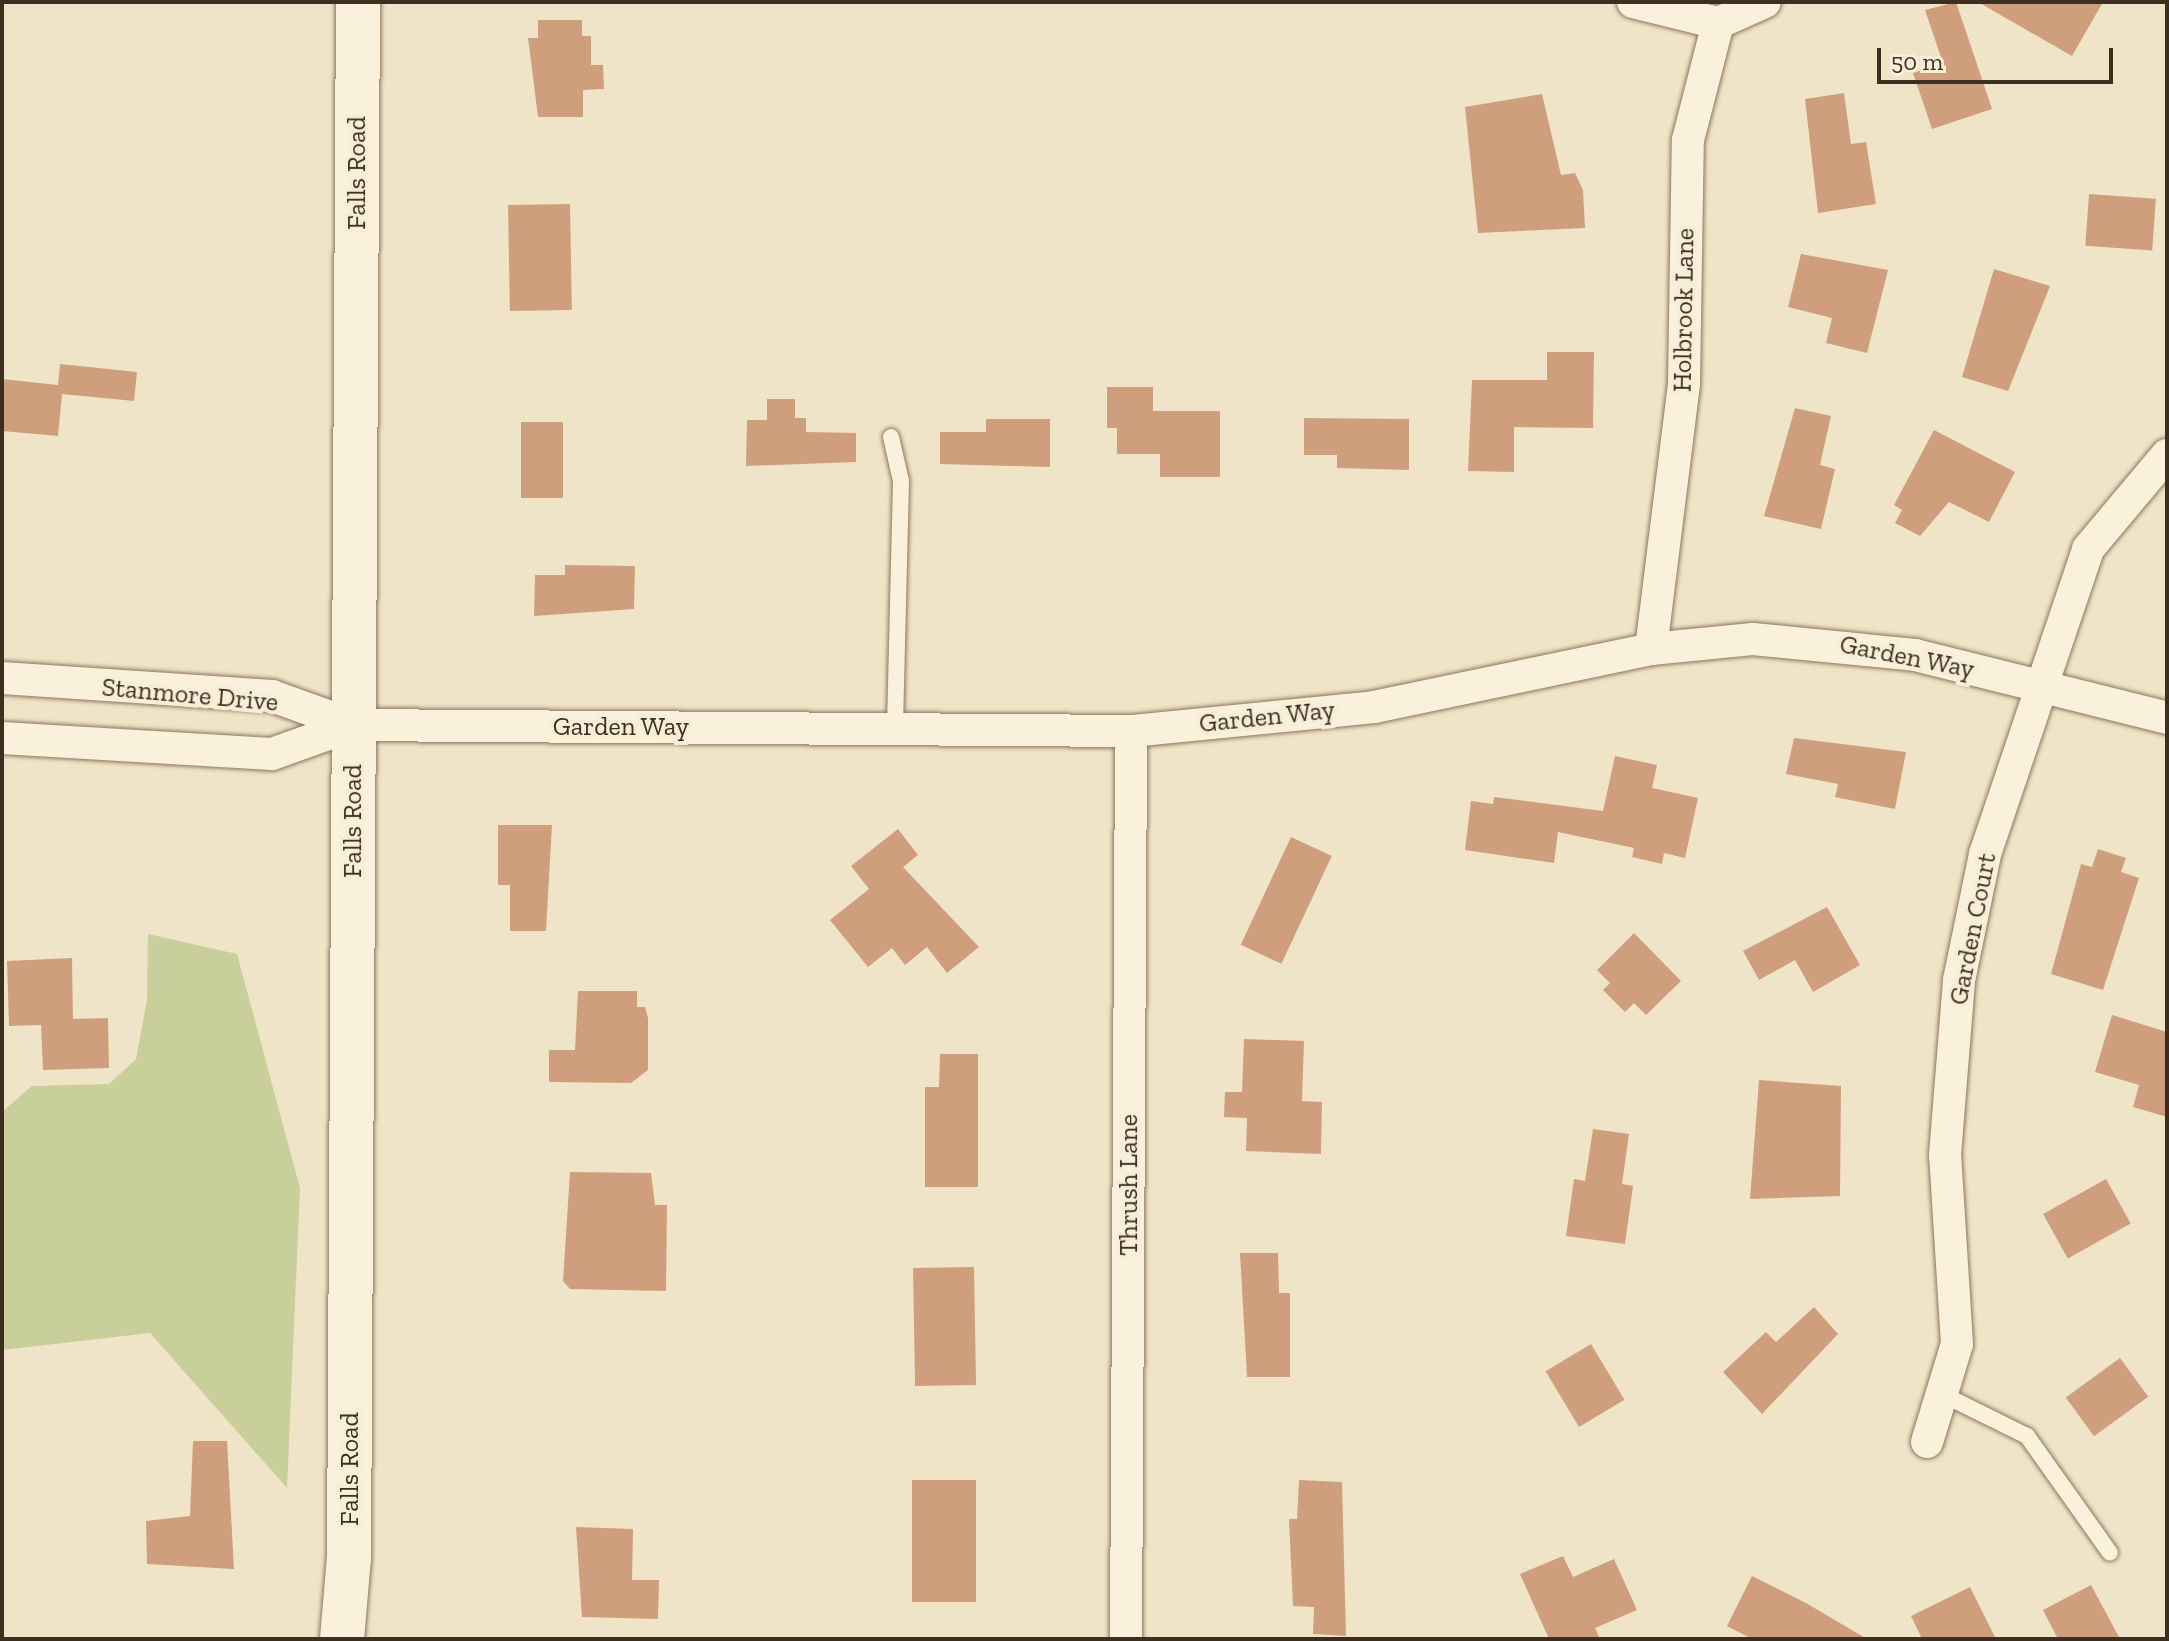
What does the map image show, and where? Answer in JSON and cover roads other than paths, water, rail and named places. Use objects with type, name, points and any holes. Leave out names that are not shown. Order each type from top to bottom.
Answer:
[{"type":"main road","name":"Falls Road","points":[[342,1639],[350,1526],[358,2]]},
{"type":"street","points":[[1633,2],[1718,23],[1765,2]]},
{"type":"street","name":"Holbrook Lane","points":[[1651,649],[1684,384],[1688,140],[1718,23]]},
{"type":"street","name":"Garden Court","points":[[1927,1442],[1957,1344],[1945,1155],[1959,980],[1985,854],[2088,549],[2167,455]]},
{"type":"street","name":"Garden Way","points":[[353,725],[1131,731],[1374,707],[1651,649],[1753,639],[1833,641],[2167,718]]},
{"type":"street","name":"Stanmore Drive","points":[[2,678],[272,696],[353,725]]},
{"type":"street","name":"Stanmore Drive","points":[[2,738],[272,754],[353,725]]},
{"type":"street","name":"Thrush Lane","points":[[1126,1639],[1131,731]]},
{"type":"lane","points":[[891,437],[901,481],[895,729]]},
{"type":"lane","points":[[1942,1394],[2027,1436],[2110,1553]]}]
